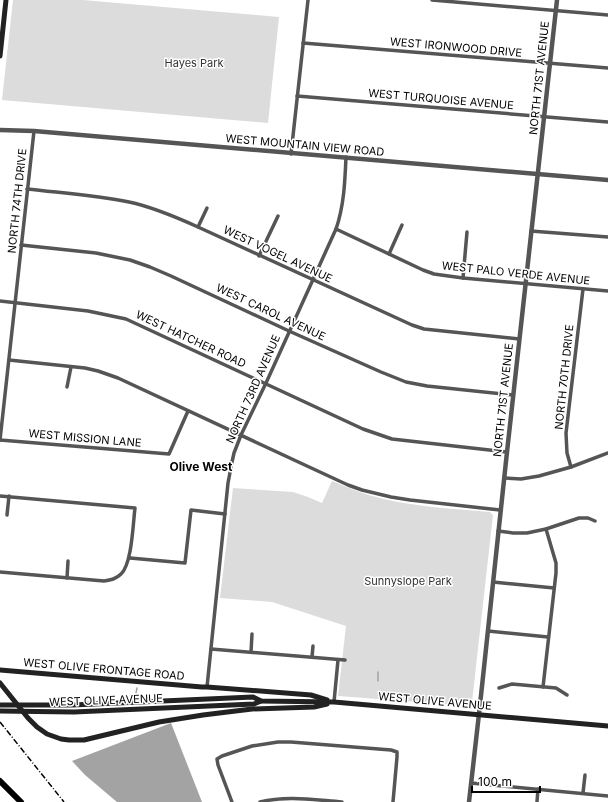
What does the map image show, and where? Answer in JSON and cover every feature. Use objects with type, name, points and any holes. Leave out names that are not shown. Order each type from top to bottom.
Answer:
[{"type":"highway","points":[[0,781],[21,802]]},
{"type":"main road","points":[[0,56],[1,35],[6,0]]},
{"type":"main road","name":"WEST OLIVE FRONTAGE ROAD","points":[[0,670],[312,695],[334,702]]},
{"type":"main road","points":[[0,683],[37,727],[47,734],[69,740],[84,740],[159,722],[203,715],[252,710],[314,707],[334,702]]},
{"type":"main road","name":"WEST OLIVE AVENUE","points":[[0,705],[72,705],[253,697],[261,701]]},
{"type":"main road","name":"WEST OLIVE AVENUE","points":[[0,712],[74,712],[254,704],[261,701],[334,702],[608,726]]},
{"type":"street","points":[[291,154],[308,0]]},
{"type":"street","points":[[432,0],[608,15]]},
{"type":"street","name":"NORTH 71ST AVENUE","points":[[469,802],[557,0]]},
{"type":"street","name":"WEST IRONWOOD DRIVE","points":[[303,43],[608,68]]},
{"type":"street","name":"WEST TURQUOISE AVENUE","points":[[297,96],[608,122]]},
{"type":"street","name":"WEST MOUNTAIN VIEW ROAD","points":[[0,130],[34,131],[608,180]]},
{"type":"street","name":"NORTH 74TH DRIVE","points":[[0,440],[34,131]]},
{"type":"street","name":"NORTH 73RD AVENUE","points":[[207,687],[225,514],[234,453],[340,219],[346,157]]},
{"type":"street","name":"WEST VOGEL AVENUE","points":[[27,190],[129,202],[166,213],[412,325],[424,329],[519,340]]},
{"type":"street","points":[[198,227],[207,208]]},
{"type":"street","points":[[259,256],[278,216]]},
{"type":"street","points":[[389,254],[402,225]]},
{"type":"street","name":"WEST PALO VERDE AVENUE","points":[[336,229],[434,274],[608,291]]},
{"type":"street","points":[[531,231],[608,237]]},
{"type":"street","points":[[463,278],[468,232]]},
{"type":"street","name":"WEST CAROL AVENUE","points":[[21,245],[96,253],[130,260],[171,276],[289,331],[406,382],[427,386],[513,395]]},
{"type":"street","name":"NORTH 70TH DRIVE","points":[[571,467],[567,453],[566,433],[582,289]]},
{"type":"street","name":"WEST HATCHER ROAD","points":[[0,301],[88,311],[126,319],[363,429],[392,439],[507,452]]},
{"type":"street","points":[[9,360],[71,366],[98,371],[118,378],[348,485],[362,490],[410,500],[500,510]]},
{"type":"street","points":[[67,387],[71,366]]},
{"type":"street","name":"WEST MISSION LANE","points":[[0,440],[169,454],[188,411]]},
{"type":"street","points":[[504,478],[530,478],[571,467],[608,453]]},
{"type":"street","points":[[0,496],[135,508],[130,558],[123,573],[117,578],[104,581],[0,572]]},
{"type":"street","points":[[7,515],[9,496]]},
{"type":"street","points":[[130,558],[185,563],[191,510],[225,514]]},
{"type":"street","points":[[498,531],[520,534],[527,533],[546,529],[579,518],[588,518],[595,522]]},
{"type":"street","points":[[542,687],[556,573],[556,563],[546,529]]},
{"type":"street","points":[[67,578],[68,561]]},
{"type":"street","points":[[493,582],[554,588]]},
{"type":"street","points":[[488,631],[548,637]]},
{"type":"street","points":[[251,652],[252,634]]},
{"type":"street","points":[[312,657],[313,646]]},
{"type":"street","points":[[211,649],[345,660]]},
{"type":"street","points":[[334,702],[338,660]]},
{"type":"street","points":[[499,688],[512,684],[556,688],[568,695]]},
{"type":"street","points":[[232,802],[217,759],[252,746],[278,742],[291,742],[391,750],[397,752],[398,756],[393,802]]},
{"type":"street","points":[[583,793],[585,775]]},
{"type":"street","points":[[471,783],[608,796]]},
{"type":"street","points":[[537,802],[538,789]]},
{"type":"street","points":[[260,802],[271,799],[285,798],[342,802]]},
{"type":"green space","name":"Hayes Park","points":[[13,0],[83,0],[279,17],[268,123],[2,100]]},
{"type":"green space","name":"Sunnyslope Park","points":[[332,481],[364,493],[397,502],[490,512],[493,515],[472,702],[470,706],[338,696],[346,626],[272,602],[220,598],[233,488],[293,492],[322,503]]},
{"type":"shaded area","points":[[171,723],[202,802],[117,802],[85,775],[72,761]]},
{"type":"waterway","points":[[378,672],[378,681]]},
{"type":"waterway","points":[[136,693],[137,688]]},
{"type":"railway","points":[[0,722],[64,802]]},
{"type":"district","name":"Olive West","points":[[201,466]]}]
